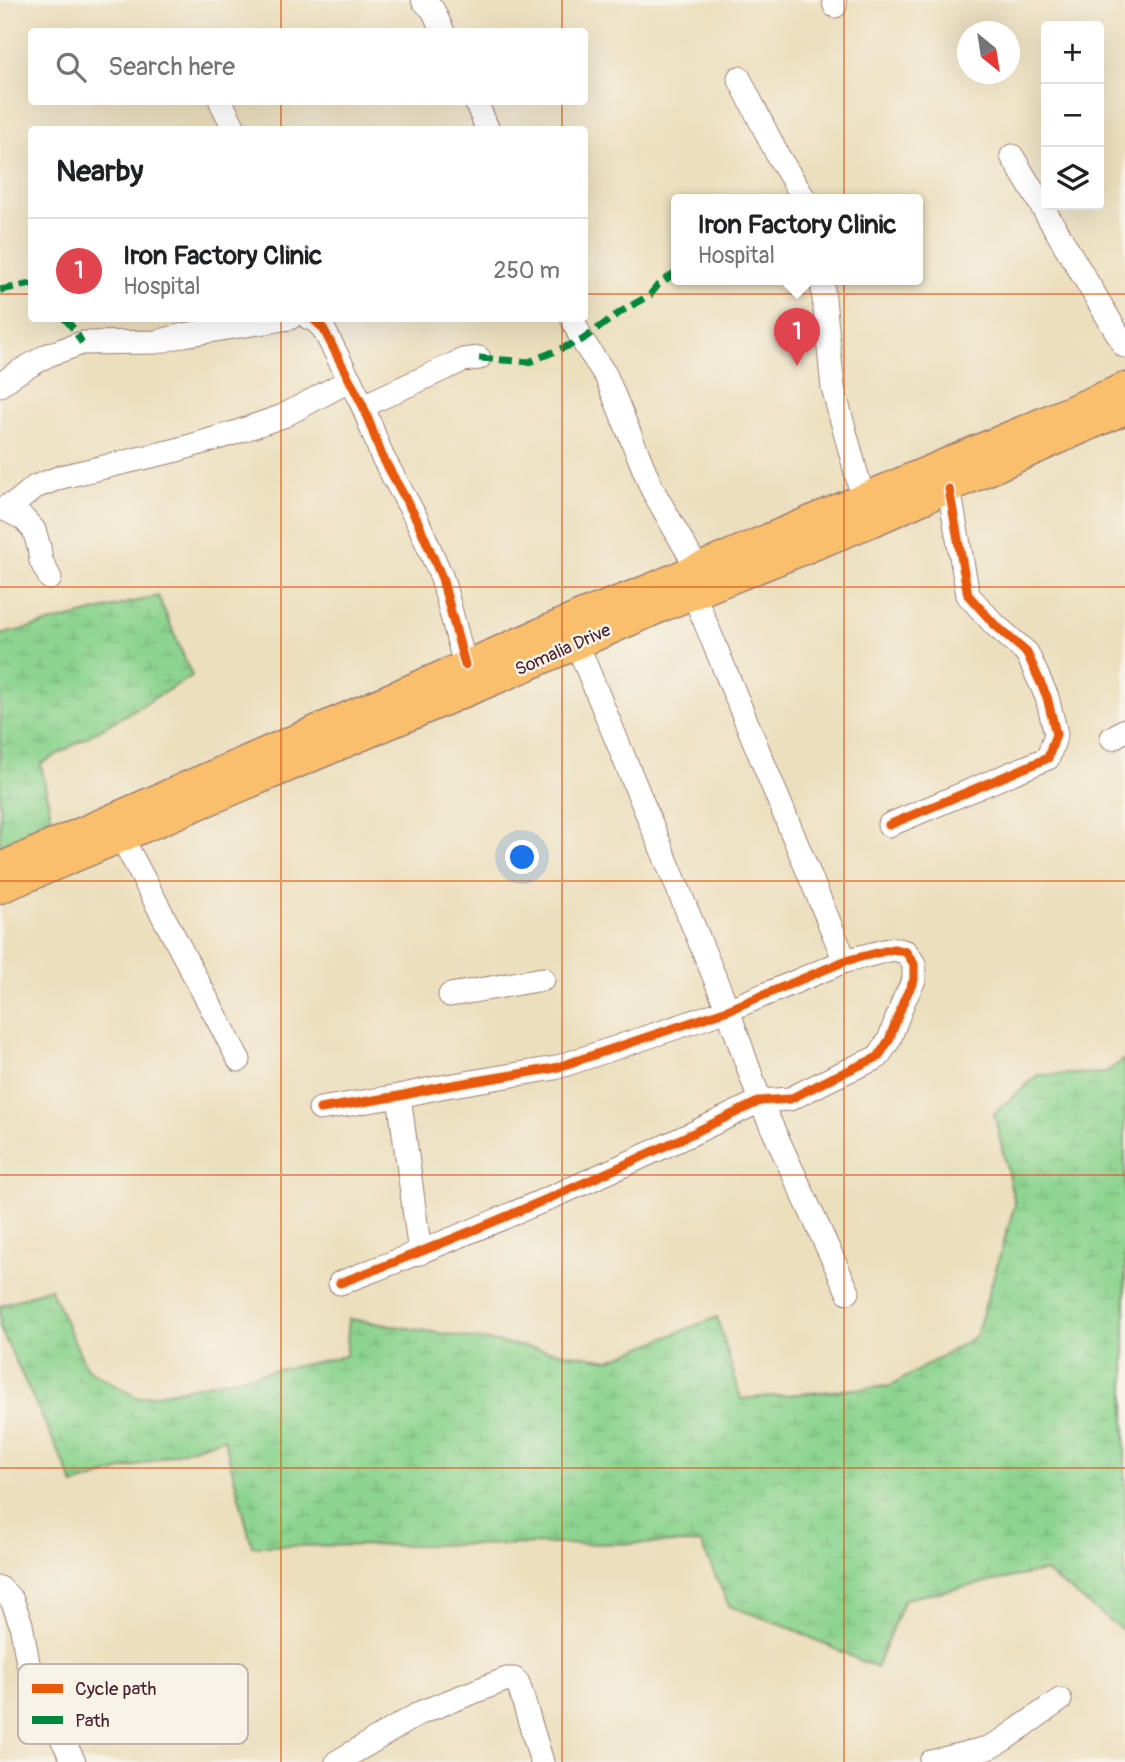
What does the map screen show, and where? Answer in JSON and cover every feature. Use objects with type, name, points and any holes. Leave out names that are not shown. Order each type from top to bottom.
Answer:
[{"type":"main road","name":"Somalia Drive","points":[[0,889],[577,645],[863,498],[1124,407]]},
{"type":"main road","name":"Somalia Drive","points":[[0,867],[583,614],[699,584],[949,489],[1124,407]]},
{"type":"street","points":[[423,0],[433,10],[441,28]]},
{"type":"street","points":[[739,78],[778,156],[801,194]]},
{"type":"street","points":[[222,105],[233,126]]},
{"type":"street","points":[[477,105],[486,126]]},
{"type":"street","points":[[1012,156],[1125,346]]},
{"type":"street","points":[[823,285],[833,388],[863,498]]},
{"type":"street","points":[[0,385],[48,355],[82,343],[157,342],[265,322]]},
{"type":"street","points":[[318,322],[363,406],[382,456],[416,520],[442,578],[465,665]]},
{"type":"street","points":[[574,322],[582,341],[606,376],[652,489],[699,584],[845,961]]},
{"type":"street","points":[[363,406],[463,360],[479,358]]},
{"type":"street","points":[[1,509],[17,502],[35,487],[61,477],[177,450],[283,416],[350,380]]},
{"type":"street","points":[[890,825],[1048,758],[1056,734],[1047,697],[1027,653],[994,624],[968,595],[949,489]]},
{"type":"street","points":[[1,509],[24,519],[34,530],[41,561],[50,578]]},
{"type":"street","points":[[577,645],[728,1010],[760,1101],[848,1292]]},
{"type":"street","points":[[122,838],[239,1060]]},
{"type":"street","points":[[320,1109],[555,1068],[728,1010],[845,961],[893,949],[906,952],[914,964],[914,980],[890,1040],[878,1057],[790,1099],[760,1101],[596,1179],[420,1253],[340,1283]]},
{"type":"street","points":[[450,995],[542,979]]},
{"type":"street","points":[[399,1096],[420,1253]]},
{"type":"street","points":[[0,1588],[12,1600],[21,1624],[28,1664]]},
{"type":"street","points":[[337,1762],[422,1712],[506,1679],[514,1679],[518,1683],[542,1762]]},
{"type":"street","points":[[931,1762],[988,1748],[1060,1700]]},
{"type":"street","points":[[65,1744],[74,1762]]},
{"type":"green space","points":[[158,596],[192,676],[41,764],[56,843],[0,867],[0,635]]},
{"type":"green space","points":[[1125,1059],[1125,1632],[1044,1571],[904,1599],[876,1668],[786,1626],[729,1606],[701,1543],[252,1546],[224,1438],[74,1485],[0,1328],[0,1306],[50,1288],[87,1369],[138,1398],[346,1356],[349,1319],[610,1360],[717,1317],[741,1399],[891,1386],[976,1336],[1015,1204],[994,1113],[1038,1075],[1104,1073]]},
{"type":"marked path","points":[[479,358],[529,362],[582,340],[622,311],[650,295],[671,276]]},
{"type":"marked path","points":[[0,290],[28,285]]},
{"type":"marked path","points":[[68,322],[82,343]]},
{"type":"cycle path","points":[[316,322],[323,328],[363,406],[382,456],[417,520],[442,578],[465,665]]},
{"type":"cycle path","points":[[889,825],[1048,758],[1056,734],[1047,697],[1027,653],[994,624],[968,595],[949,489]]},
{"type":"cycle path","points":[[320,1109],[555,1068],[728,1010],[845,961],[893,949],[906,952],[914,964],[914,980],[889,1040],[878,1057],[790,1099],[760,1101],[552,1197],[340,1283]]},
{"type":"place","name":"Iron Factory Clinic","points":[[797,366]]}]
